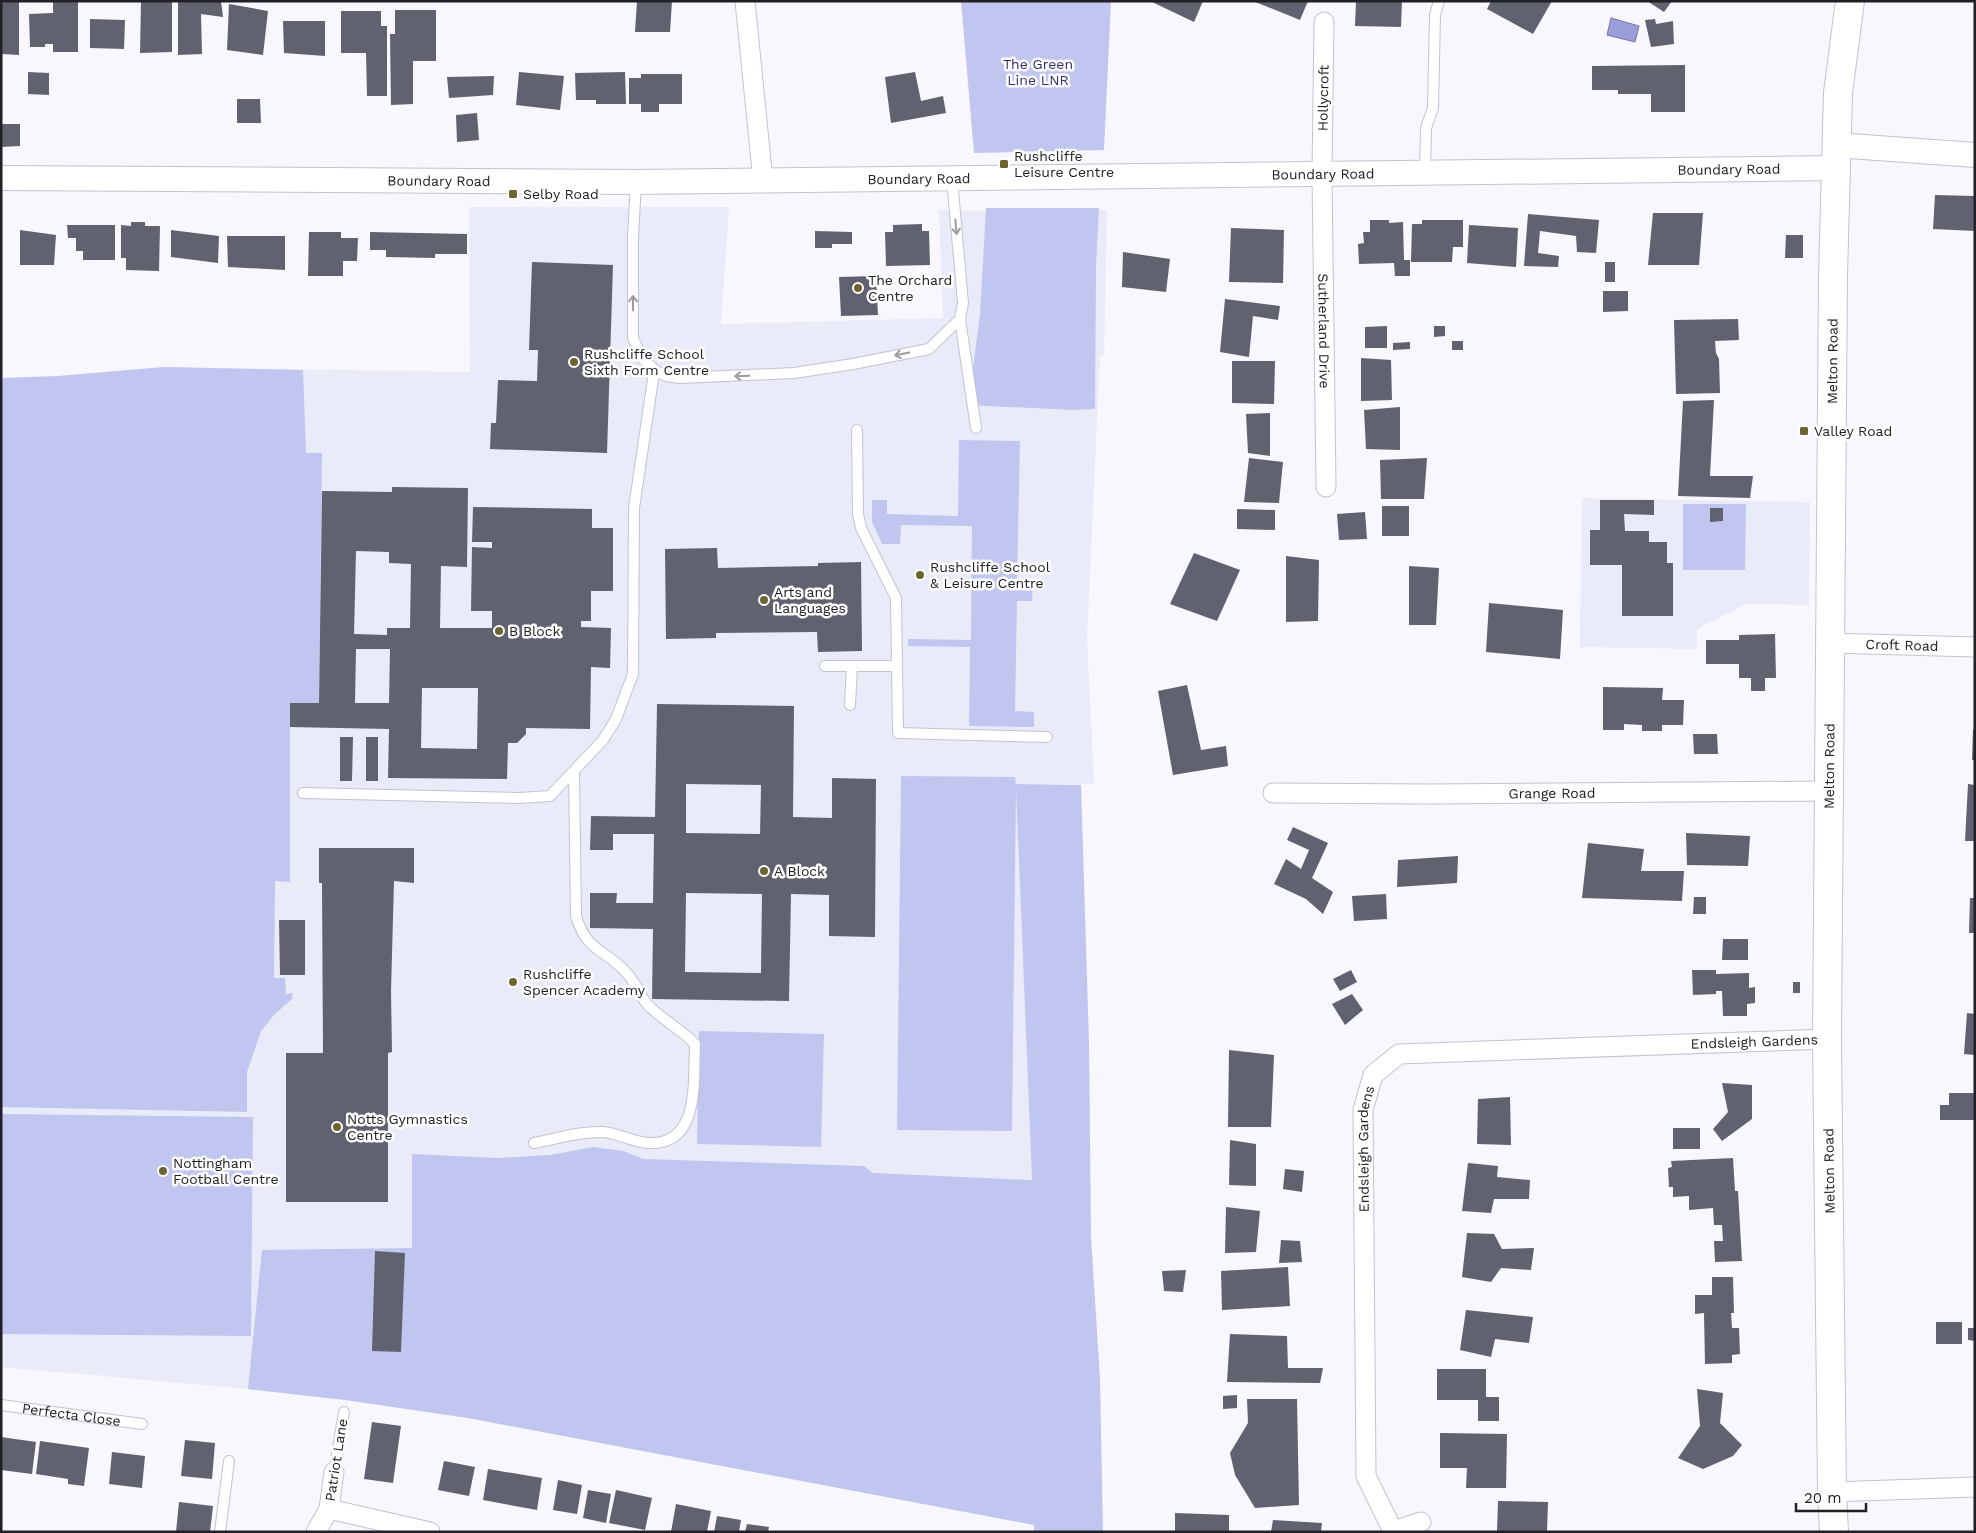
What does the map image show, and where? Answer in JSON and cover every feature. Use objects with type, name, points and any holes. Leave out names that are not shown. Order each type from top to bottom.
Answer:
[{"type":"main road","name":"Melton Road","points":[[1834,1532],[1832,1492],[1828,1040],[1833,276],[1838,93],[1850,1]]},
{"type":"street","points":[[745,1],[763,181]]},
{"type":"street","name":"Hollycroft","points":[[1322,174],[1324,22]]},
{"type":"street","points":[[1836,157],[1975,155]]},
{"type":"street","name":"Boundary Road","points":[[1,178],[636,182],[952,179],[1425,173],[1836,157]]},
{"type":"street","name":"Sutherland Drive","points":[[1322,174],[1326,487]]},
{"type":"street","name":"Croft Road","points":[[1830,643],[1975,647]]},
{"type":"street","name":"Grange Road","points":[[1273,793],[1431,794],[1829,791]]},
{"type":"street","name":"Endsleigh Gardens","points":[[1421,1522],[1391,1531],[1366,1476],[1363,1110],[1373,1075],[1399,1054],[1828,1040]]},
{"type":"street","name":"Patriot Lane","points":[[316,1532],[329,1509],[334,1472]]},
{"type":"street","points":[[1832,1492],[1975,1487]]},
{"type":"street","name":"Patriot Lane","points":[[329,1509],[430,1532]]},
{"type":"lane","points":[[1425,173],[1426,128],[1434,108],[1435,15],[1440,1]]},
{"type":"lane","points":[[952,179],[963,303],[960,319],[976,428]]},
{"type":"lane","points":[[636,182],[633,237],[633,338],[642,358],[656,371],[673,377],[696,378],[794,373],[853,364],[929,349],[960,319]]},
{"type":"lane","points":[[303,793],[520,798],[550,796],[603,740],[616,719],[633,674],[634,508],[653,379],[656,371]]},
{"type":"lane","points":[[857,430],[858,514],[861,528],[896,598],[898,733],[1047,737]]},
{"type":"lane","points":[[825,666],[897,666]]},
{"type":"lane","points":[[850,705],[852,666]]},
{"type":"lane","points":[[534,1143],[587,1133],[604,1132],[646,1143],[665,1143],[677,1135],[686,1123],[693,1103],[695,1044],[683,1030],[649,1006],[626,972],[591,944],[580,931],[576,916],[574,772]]},
{"type":"lane","name":"Perfecta Close","points":[[1,1405],[142,1424]]},
{"type":"lane","name":"Patriot Lane","points":[[334,1472],[344,1412]]},
{"type":"lane","points":[[220,1532],[229,1460]]},
{"type":"shaded area","points":[[1611,18],[1639,26],[1635,42],[1607,35]]},
{"type":"shaded area","name":"Rushcliffe Spencer Academy","points":[[469,207],[729,207],[721,324],[943,318],[939,210],[1107,210],[1104,356],[1100,356],[1087,638],[1094,784],[1016,784],[1032,1180],[732,1467],[468,1418],[345,1400],[248,1389],[1,1367],[1,378],[58,376],[164,367],[470,372]]},
{"type":"shaded area","points":[[1582,498],[1810,502],[1809,605],[1747,604],[1697,629],[1697,649],[1580,647]]},
{"type":"green space","name":"The Green Line LNR","points":[[961,1],[1111,1],[1104,150],[974,153]]},
{"type":"green space","points":[[986,208],[1099,208],[1096,266],[1095,409],[1075,410],[966,405],[970,392],[980,314]]},
{"type":"green space","points":[[164,367],[303,370],[306,453],[322,453],[319,703],[290,703],[290,882],[275,881],[274,978],[285,978],[286,994],[293,993],[292,999],[275,1014],[261,1031],[247,1072],[247,1112],[1,1107],[1,378],[58,376]]},
{"type":"green space","points":[[959,440],[1020,441],[1017,584],[1033,584],[1032,601],[1017,601],[1015,711],[1034,712],[1034,727],[969,726],[970,647],[908,646],[908,639],[971,640],[972,526],[901,525],[900,544],[882,544],[872,522],[872,500],[887,500],[887,514],[958,516]]},
{"type":"green space","points":[[1683,504],[1746,504],[1745,570],[1683,570]]},
{"type":"green space","points":[[901,776],[1015,777],[1016,784],[1081,785],[1089,1043],[1091,1237],[1100,1379],[1103,1532],[1034,1532],[1034,1525],[468,1418],[345,1400],[248,1389],[262,1250],[412,1248],[412,1154],[498,1158],[550,1155],[593,1147],[623,1151],[643,1159],[864,1166],[873,1173],[1032,1180],[1016,789],[1012,1131],[897,1130]]},
{"type":"green space","points":[[699,1031],[824,1034],[821,1147],[697,1144]]},
{"type":"green space","points":[[1,1114],[253,1117],[251,1336],[1,1334]]},
{"type":"building","points":[[1,1],[19,1],[19,55],[1,54]]},
{"type":"building","points":[[53,1],[78,1],[78,52],[53,52],[53,44],[45,44],[45,47],[30,47],[29,14],[53,13]]},
{"type":"building","points":[[141,1],[172,1],[172,52],[140,53]]},
{"type":"building","points":[[178,1],[221,1],[223,17],[201,14],[202,54],[178,55]]},
{"type":"building","points":[[637,1],[672,1],[670,32],[635,32]]},
{"type":"building","points":[[1150,1],[1203,1],[1194,22]]},
{"type":"building","points":[[1253,1],[1308,1],[1300,20]]},
{"type":"building","points":[[1356,1],[1402,1],[1401,27],[1355,26]]},
{"type":"building","points":[[1491,1],[1552,1],[1533,34],[1487,9]]},
{"type":"building","points":[[1647,1],[1672,1],[1664,12]]},
{"type":"building","points":[[229,4],[268,11],[263,55],[227,50]]},
{"type":"building","points":[[395,10],[436,10],[436,61],[413,61],[413,104],[391,105],[390,34],[395,34]]},
{"type":"building","points":[[341,11],[381,11],[381,26],[387,26],[387,96],[367,96],[366,53],[341,53]]},
{"type":"building","points":[[90,19],[125,20],[124,49],[90,48]]},
{"type":"building","points":[[1655,19],[1656,24],[1673,21],[1674,44],[1651,47],[1645,20]]},
{"type":"building","points":[[283,21],[325,21],[325,56],[284,53]]},
{"type":"building","points":[[1685,65],[1685,112],[1651,112],[1651,94],[1618,94],[1618,90],[1592,90],[1592,66]]},
{"type":"building","points":[[28,72],[49,73],[49,95],[28,94]]},
{"type":"building","points":[[519,72],[564,76],[560,110],[516,105]]},
{"type":"building","points":[[625,72],[626,104],[596,104],[596,100],[576,100],[575,73]]},
{"type":"building","points":[[915,72],[921,101],[943,96],[946,113],[891,123],[885,77]]},
{"type":"building","points":[[641,74],[682,74],[682,104],[659,104],[659,112],[641,112],[641,104],[629,104],[629,78],[641,78]]},
{"type":"building","points":[[494,76],[493,95],[449,98],[447,77]]},
{"type":"building","points":[[237,99],[260,99],[261,123],[237,123]]},
{"type":"building","points":[[477,113],[479,140],[457,142],[456,115]]},
{"type":"building","points":[[1,124],[20,124],[20,146],[1,147]]},
{"type":"building","points":[[1935,195],[1975,196],[1975,231],[1933,229]]},
{"type":"building","points":[[1653,213],[1703,213],[1699,265],[1648,265]]},
{"type":"building","points":[[1528,214],[1599,220],[1596,253],[1577,252],[1576,236],[1540,231],[1538,253],[1559,256],[1558,267],[1524,266]]},
{"type":"building","points":[[1370,220],[1389,220],[1389,223],[1403,222],[1404,260],[1410,260],[1410,276],[1395,276],[1394,263],[1359,264],[1358,244],[1364,243],[1363,232],[1370,232]]},
{"type":"building","points":[[1422,220],[1463,220],[1463,247],[1453,247],[1452,262],[1411,262],[1412,224],[1422,224]]},
{"type":"building","points":[[131,222],[145,222],[145,226],[160,226],[159,271],[126,270],[126,258],[121,258],[121,225],[131,226]]},
{"type":"building","points":[[922,224],[922,231],[929,231],[930,265],[886,266],[885,232],[893,232],[893,225]]},
{"type":"building","points":[[67,225],[115,225],[115,260],[83,260],[83,251],[76,251],[76,238],[68,238]]},
{"type":"building","points":[[1469,225],[1518,228],[1516,267],[1467,263]]},
{"type":"building","points":[[1231,228],[1284,230],[1283,283],[1229,282]]},
{"type":"building","points":[[20,230],[56,235],[54,265],[20,265]]},
{"type":"building","points":[[171,230],[219,236],[218,263],[171,257]]},
{"type":"building","points":[[815,231],[852,232],[852,244],[832,244],[832,248],[815,248]]},
{"type":"building","points":[[309,232],[341,232],[341,238],[358,238],[357,261],[343,261],[343,276],[308,276]]},
{"type":"building","points":[[370,232],[467,234],[467,254],[435,254],[435,258],[386,257],[386,250],[370,250]]},
{"type":"building","points":[[1786,235],[1803,235],[1803,258],[1785,258]]},
{"type":"building","points":[[227,236],[285,236],[285,270],[228,267]]},
{"type":"building","points":[[1123,252],[1170,259],[1166,292],[1122,287]]},
{"type":"building","name":"Rushcliffe School Sixth Form Centre","points":[[532,262],[613,265],[607,453],[490,449],[491,423],[496,423],[498,380],[537,381],[538,350],[529,350]]},
{"type":"building","points":[[1605,262],[1615,262],[1615,282],[1605,282]]},
{"type":"building","name":"The Orchard Centre","points":[[876,276],[878,315],[841,316],[839,277]]},
{"type":"building","points":[[1603,291],[1628,291],[1628,311],[1603,312]]},
{"type":"building","points":[[1225,299],[1280,306],[1278,320],[1253,316],[1249,357],[1220,352]]},
{"type":"building","points":[[1738,319],[1739,340],[1715,341],[1716,353],[1719,359],[1720,393],[1676,394],[1674,320]]},
{"type":"building","points":[[1387,326],[1387,348],[1365,348],[1365,327]]},
{"type":"building","points":[[1434,326],[1445,326],[1445,336],[1434,337]]},
{"type":"building","points":[[1452,341],[1463,341],[1463,350],[1452,350]]},
{"type":"building","points":[[1410,342],[1410,349],[1393,350],[1393,343]]},
{"type":"building","points":[[1361,358],[1391,360],[1392,400],[1361,401]]},
{"type":"building","points":[[1232,361],[1275,361],[1274,404],[1232,403]]},
{"type":"building","points":[[1714,400],[1710,476],[1753,476],[1750,498],[1678,496],[1683,401]]},
{"type":"building","points":[[1400,407],[1400,450],[1366,449],[1364,410]]},
{"type":"building","points":[[1270,413],[1270,456],[1248,453],[1246,414]]},
{"type":"building","points":[[1249,458],[1283,462],[1279,503],[1244,502]]},
{"type":"building","points":[[1427,458],[1424,499],[1381,499],[1380,460]]},
{"type":"building","name":"B Block","points":[[392,487],[468,488],[467,567],[441,566],[440,628],[492,628],[492,611],[471,611],[472,547],[492,548],[492,542],[472,542],[473,507],[592,509],[592,528],[613,528],[613,591],[591,591],[591,621],[581,621],[581,627],[611,628],[610,668],[591,667],[590,729],[526,728],[526,734],[517,743],[508,743],[507,779],[388,778],[389,729],[290,727],[290,703],[319,703],[322,491],[392,492]],"holes":[[[356,551],[389,552],[389,563],[411,564],[410,628],[387,628],[387,635],[354,634]],[[356,649],[390,649],[389,703],[355,703]],[[422,688],[478,688],[477,749],[421,748]]]},
{"type":"building","points":[[1600,500],[1654,500],[1654,515],[1624,514],[1625,531],[1649,531],[1649,542],[1667,542],[1667,563],[1673,563],[1673,616],[1622,616],[1622,565],[1590,565],[1590,530],[1600,530]]},
{"type":"building","points":[[1382,506],[1409,506],[1409,536],[1382,536]]},
{"type":"building","points":[[1710,508],[1723,508],[1723,521],[1710,522]]},
{"type":"building","points":[[1237,509],[1275,510],[1275,530],[1237,529]]},
{"type":"building","points":[[1365,512],[1367,539],[1339,540],[1337,514]]},
{"type":"building","name":"Arts and Languages","points":[[717,548],[718,568],[818,566],[818,563],[861,562],[862,651],[818,652],[817,632],[716,633],[716,638],[666,639],[665,549]]},
{"type":"building","points":[[1194,553],[1240,570],[1217,621],[1170,604]]},
{"type":"building","points":[[1286,556],[1319,560],[1318,621],[1286,622]]},
{"type":"building","points":[[1409,566],[1439,568],[1436,625],[1409,625]]},
{"type":"building","points":[[1489,603],[1563,610],[1560,659],[1486,652]]},
{"type":"building","points":[[1775,634],[1776,678],[1765,678],[1765,691],[1751,691],[1751,678],[1739,678],[1739,664],[1706,664],[1706,640],[1739,640],[1739,635]]},
{"type":"building","points":[[1187,685],[1201,750],[1226,746],[1228,766],[1173,775],[1158,691]]},
{"type":"building","points":[[1603,687],[1663,688],[1662,700],[1684,700],[1683,725],[1662,725],[1662,731],[1642,731],[1642,725],[1624,724],[1624,730],[1603,730]]},
{"type":"building","name":"A Block","points":[[657,704],[794,706],[793,817],[832,818],[832,778],[876,779],[875,937],[829,936],[829,895],[791,894],[789,1001],[652,999],[653,929],[590,928],[590,893],[617,893],[616,903],[653,903],[654,834],[613,834],[613,850],[590,850],[591,816],[655,817]],"holes":[[[686,784],[761,785],[760,834],[686,833]],[[686,893],[762,894],[761,973],[685,972]]]},
{"type":"building","points":[[1973,729],[1975,729],[1975,760],[1972,760]]},
{"type":"building","points":[[1693,734],[1717,734],[1718,754],[1694,754]]},
{"type":"building","points":[[340,737],[353,737],[352,781],[340,781]]},
{"type":"building","points":[[366,737],[378,737],[378,781],[366,781]]},
{"type":"building","points":[[1968,784],[1975,785],[1975,841],[1965,841]]},
{"type":"building","points":[[1293,827],[1328,843],[1312,878],[1333,892],[1323,914],[1306,899],[1274,884],[1286,859],[1301,869],[1309,850],[1287,840]]},
{"type":"building","points":[[1686,833],[1750,836],[1748,866],[1687,865]]},
{"type":"building","points":[[1588,843],[1644,849],[1641,871],[1684,871],[1682,901],[1582,898]]},
{"type":"building","points":[[319,848],[414,848],[414,883],[394,881],[391,991],[392,1052],[388,1053],[388,1202],[286,1202],[286,1053],[323,1053],[322,883],[319,883]]},
{"type":"building","points":[[1458,856],[1457,883],[1397,887],[1398,860]]},
{"type":"building","points":[[1386,894],[1387,919],[1354,921],[1352,896]]},
{"type":"building","points":[[1694,897],[1706,897],[1706,914],[1693,914]]},
{"type":"building","points":[[1970,898],[1975,898],[1975,933],[1969,933]]},
{"type":"building","points":[[279,920],[305,920],[305,975],[280,975]]},
{"type":"building","points":[[1723,939],[1748,939],[1748,960],[1722,960]]},
{"type":"building","points":[[1351,970],[1357,982],[1340,991],[1333,979]]},
{"type":"building","points":[[1692,970],[1716,970],[1716,974],[1749,973],[1749,988],[1755,987],[1755,1003],[1747,1004],[1747,1016],[1723,1016],[1722,991],[1716,991],[1716,994],[1693,995]]},
{"type":"building","points":[[1793,982],[1800,982],[1800,993],[1793,993]]},
{"type":"building","points":[[1352,994],[1363,1010],[1345,1025],[1332,1004]]},
{"type":"building","points":[[1967,1013],[1975,1014],[1975,1055],[1964,1054]]},
{"type":"building","points":[[1229,1050],[1274,1055],[1271,1127],[1228,1127]]},
{"type":"building","points":[[1722,1083],[1752,1085],[1752,1119],[1722,1141],[1713,1129],[1728,1112]]},
{"type":"building","points":[[1949,1093],[1975,1093],[1975,1120],[1940,1120],[1940,1105],[1949,1105]]},
{"type":"building","points":[[1510,1097],[1511,1145],[1477,1144],[1478,1099]]},
{"type":"building","points":[[1673,1128],[1700,1128],[1700,1149],[1673,1149]]},
{"type":"building","points":[[1230,1140],[1256,1144],[1256,1186],[1229,1185]]},
{"type":"building","points":[[1733,1158],[1735,1191],[1738,1191],[1742,1261],[1715,1262],[1714,1241],[1723,1241],[1722,1225],[1714,1225],[1713,1208],[1689,1210],[1689,1196],[1673,1197],[1673,1187],[1669,1187],[1668,1168],[1672,1167],[1671,1161]]},
{"type":"building","points":[[1468,1163],[1498,1166],[1497,1177],[1530,1180],[1529,1199],[1494,1199],[1491,1213],[1462,1211]]},
{"type":"building","points":[[1285,1169],[1304,1171],[1302,1192],[1283,1189]]},
{"type":"building","points":[[1226,1207],[1260,1211],[1256,1252],[1225,1253]]},
{"type":"building","points":[[1467,1233],[1494,1234],[1502,1249],[1534,1248],[1531,1270],[1501,1268],[1491,1282],[1462,1277]]},
{"type":"building","points":[[1281,1240],[1300,1241],[1302,1262],[1279,1263]]},
{"type":"building","points":[[375,1251],[405,1253],[401,1352],[372,1351]]},
{"type":"building","points":[[1288,1267],[1290,1306],[1222,1310],[1221,1271]]},
{"type":"building","points":[[1186,1270],[1183,1292],[1164,1291],[1162,1271]]},
{"type":"building","points":[[1712,1277],[1733,1277],[1734,1313],[1731,1313],[1732,1328],[1739,1328],[1740,1354],[1732,1355],[1732,1363],[1705,1364],[1704,1313],[1695,1314],[1695,1295],[1712,1295]]},
{"type":"building","points":[[1466,1310],[1533,1317],[1529,1343],[1495,1339],[1491,1357],[1460,1350]]},
{"type":"building","points":[[1936,1322],[1962,1322],[1962,1344],[1936,1344]]},
{"type":"building","points":[[1968,1328],[1975,1328],[1975,1341],[1968,1340]]},
{"type":"building","points":[[1230,1334],[1287,1336],[1288,1368],[1323,1368],[1320,1383],[1227,1382]]},
{"type":"building","points":[[1437,1369],[1486,1369],[1486,1397],[1499,1397],[1499,1421],[1478,1421],[1478,1400],[1437,1400]]},
{"type":"building","points":[[1697,1389],[1723,1393],[1720,1423],[1742,1445],[1733,1456],[1703,1469],[1678,1458],[1700,1426]]},
{"type":"building","points":[[1237,1395],[1237,1408],[1223,1409],[1223,1396]]},
{"type":"building","points":[[1247,1399],[1297,1399],[1299,1505],[1255,1508],[1235,1475],[1230,1453],[1248,1423]]},
{"type":"building","points":[[372,1422],[401,1426],[393,1483],[364,1479]]},
{"type":"building","points":[[1440,1433],[1507,1434],[1506,1488],[1466,1488],[1467,1468],[1440,1468]]},
{"type":"building","points":[[1,1437],[36,1442],[32,1474],[1,1470]]},
{"type":"building","points":[[185,1440],[215,1443],[212,1479],[181,1476]]},
{"type":"building","points":[[40,1441],[89,1448],[84,1486],[68,1484],[68,1479],[36,1474]]},
{"type":"building","points":[[112,1452],[145,1456],[142,1488],[109,1484]]},
{"type":"building","points":[[444,1461],[475,1467],[469,1496],[438,1490]]},
{"type":"building","points":[[488,1469],[542,1478],[537,1510],[483,1500]]},
{"type":"building","points":[[558,1480],[582,1485],[577,1514],[553,1510]]},
{"type":"building","points":[[588,1490],[611,1494],[606,1523],[583,1518]]},
{"type":"building","points":[[616,1490],[652,1498],[645,1530],[609,1523]]},
{"type":"building","points":[[1498,1501],[1548,1502],[1547,1532],[1497,1532]]},
{"type":"building","points":[[179,1502],[213,1506],[210,1532],[176,1532]]},
{"type":"building","points":[[676,1504],[711,1511],[707,1532],[671,1532]]},
{"type":"building","points":[[1175,1513],[1229,1515],[1229,1532],[1175,1531]]},
{"type":"building","points":[[717,1516],[741,1520],[739,1532],[714,1532]]},
{"type":"building","points":[[1273,1520],[1322,1523],[1321,1532],[1271,1532]]},
{"type":"building","points":[[747,1524],[769,1527],[768,1532],[745,1532]]},
{"type":"place","name":"Rushcliffe Leisure Centre","points":[[1004,164]]},
{"type":"place","name":"Selby Road","points":[[513,194]]},
{"type":"place","name":"The Orchard Centre","points":[[858,288]]},
{"type":"place","name":"Rushcliffe School Sixth Form Centre","points":[[574,362]]},
{"type":"place","name":"Valley Road","points":[[1804,431]]},
{"type":"place","name":"Rushcliffe School & Leisure Centre","points":[[920,575]]},
{"type":"place","name":"Arts and Languages","points":[[764,600]]},
{"type":"place","name":"B Block","points":[[499,631]]},
{"type":"place","name":"A Block","points":[[764,871]]},
{"type":"place","name":"Rushcliffe Spencer Academy","points":[[513,982]]},
{"type":"place","name":"Notts Gymnastics Centre","points":[[337,1127]]},
{"type":"place","name":"Nottingham Football Centre","points":[[163,1171]]}]
